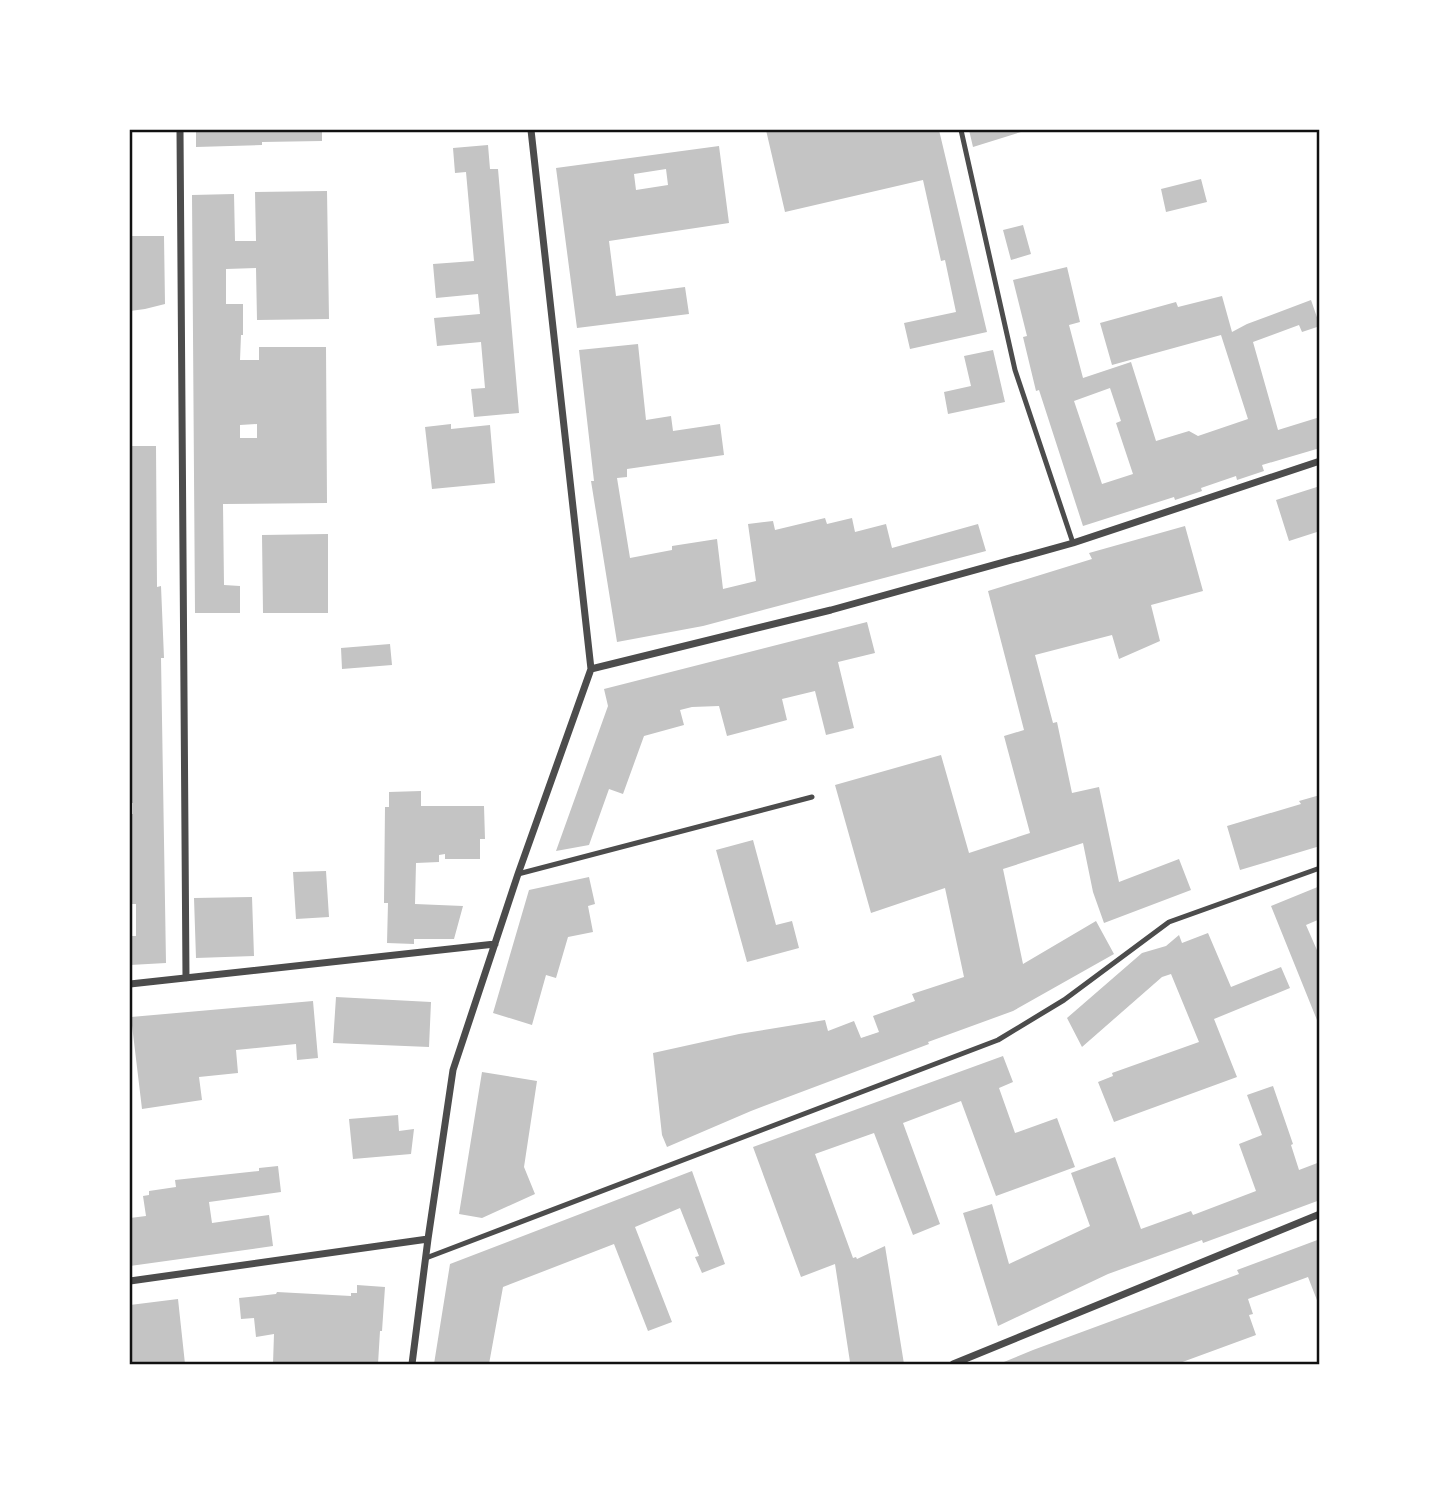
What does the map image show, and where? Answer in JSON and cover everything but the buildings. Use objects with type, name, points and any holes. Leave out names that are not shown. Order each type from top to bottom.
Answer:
[{"type":"street","points":[[180,130],[186,978]]},
{"type":"street","points":[[412,1364],[453,1070],[518,874],[591,669],[531,130]]},
{"type":"street","points":[[591,669],[831,610],[1073,542],[1320,461]]},
{"type":"street","points":[[130,984],[495,944]]},
{"type":"street","points":[[953,1364],[1320,1214]]},
{"type":"street","points":[[130,1281],[428,1239]]},
{"type":"lane","points":[[961,130],[1015,370],[1073,542]]},
{"type":"lane","points":[[518,874],[812,797]]},
{"type":"lane","points":[[426,1258],[998,1040],[1064,1000],[1169,922],[1320,868]]}]
